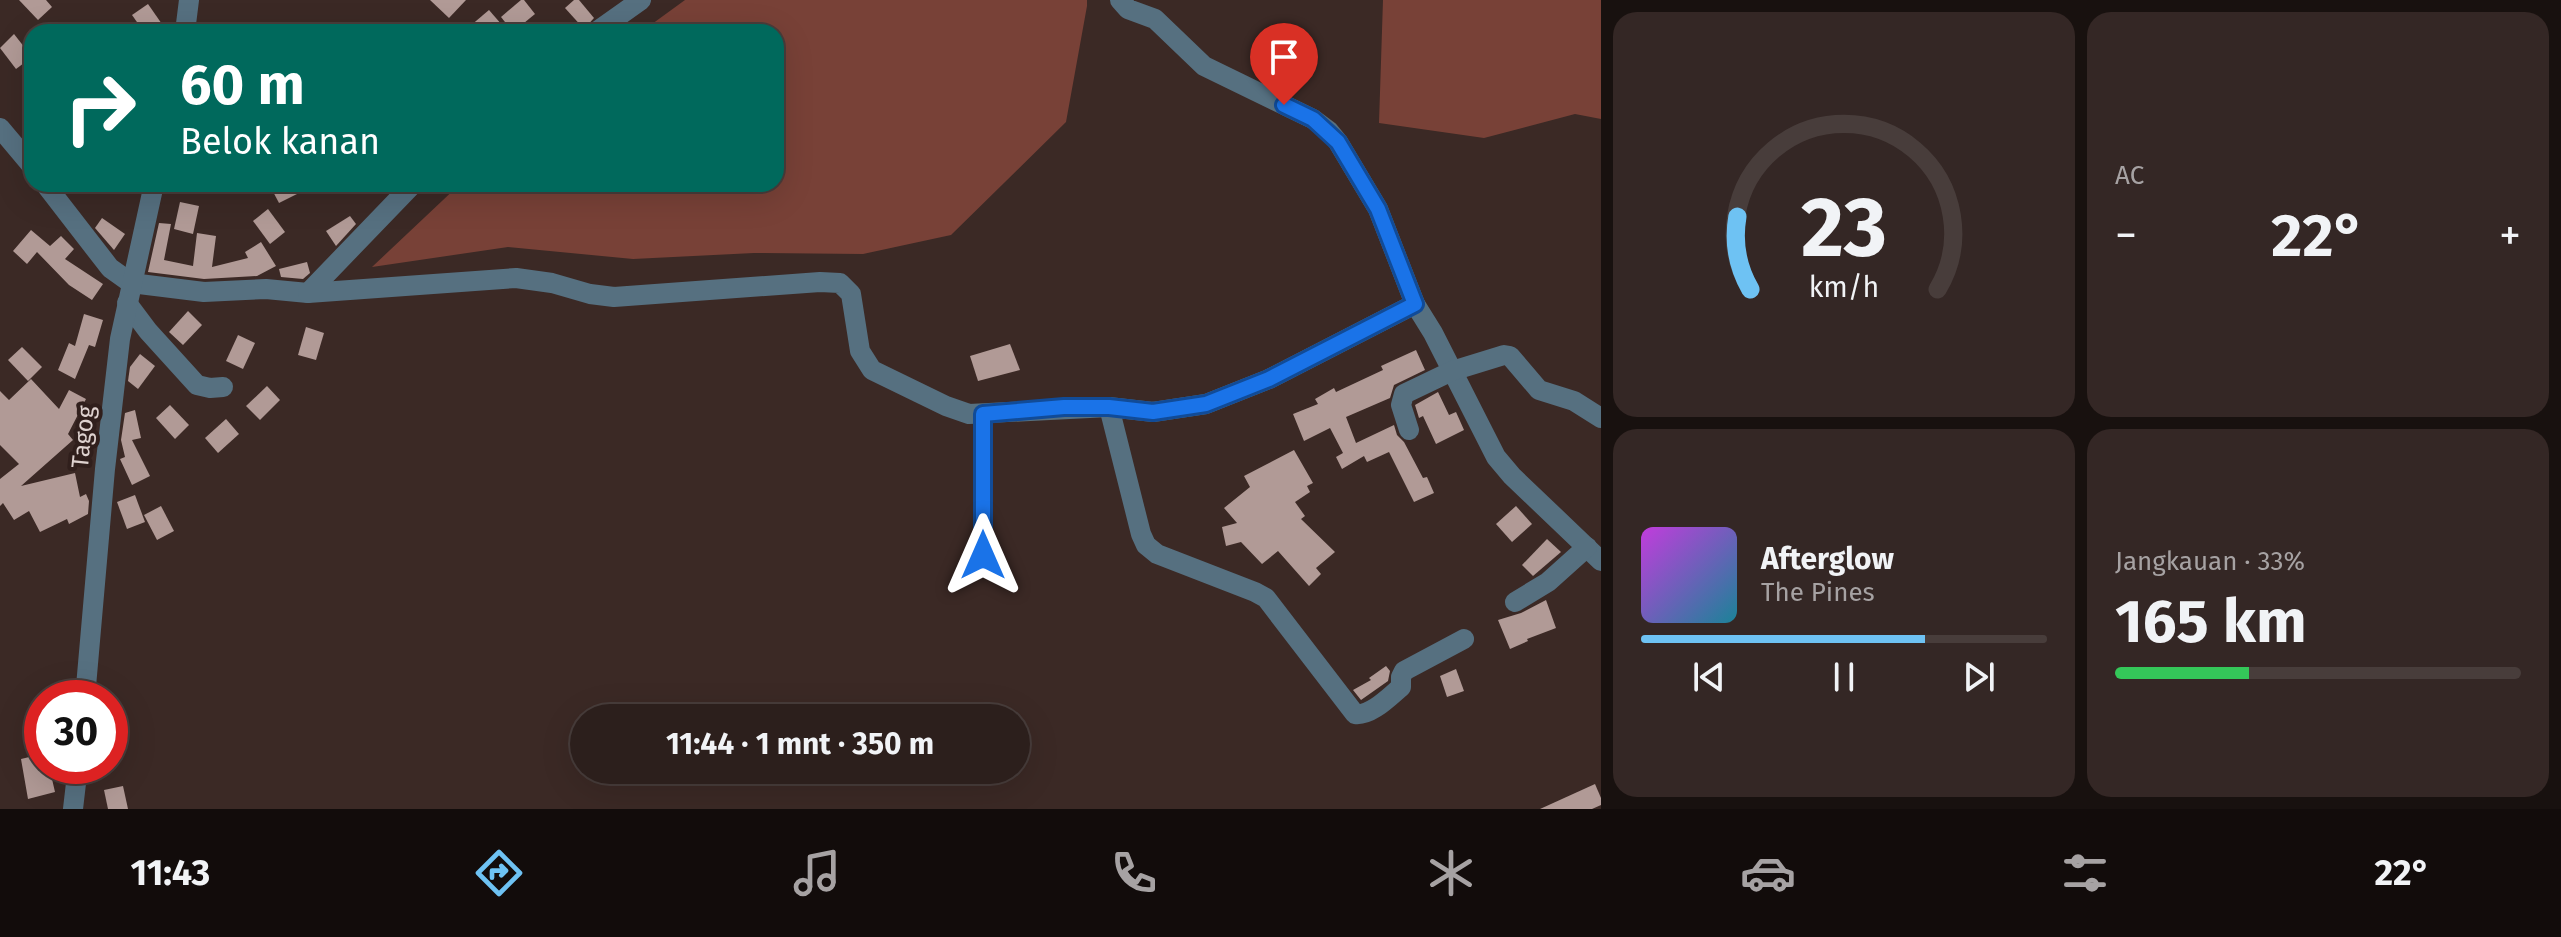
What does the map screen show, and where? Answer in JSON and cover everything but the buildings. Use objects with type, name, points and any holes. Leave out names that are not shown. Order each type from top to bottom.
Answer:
[{"type":"street","points":[[186,24],[189,0]]},
{"type":"street","points":[[603,24],[618,7],[641,0]]},
{"type":"street","points":[[1120,0],[1128,9],[1155,19],[1204,66],[1313,119],[1338,142],[1378,209],[1415,304],[1503,466],[1594,554],[1515,602]]},
{"type":"street","points":[[0,128],[24,156]]},
{"type":"street","points":[[51,192],[129,293],[148,331],[197,385],[223,387]]},
{"type":"street","name":"Tagog","points":[[87,680],[120,339],[152,192]]},
{"type":"street","points":[[308,293],[405,192]]},
{"type":"street","points":[[129,293],[266,289],[308,293],[516,278],[614,297],[840,283],[851,294],[860,351],[872,370],[959,411],[983,414],[1064,407],[1109,407],[1153,412],[1206,404],[1269,379],[1415,304]]},
{"type":"street","points":[[1409,430],[1401,405],[1402,396],[1452,371],[1508,355],[1539,390],[1574,401],[1601,418]]},
{"type":"street","points":[[1109,407],[1146,545],[1157,554],[1266,598],[1355,714],[1362,715],[1401,687],[1404,671],[1464,639]]},
{"type":"street","points":[[983,414],[983,555]]},
{"type":"street","points":[[73,809],[76,784]]},
{"type":"shaded area","points":[[685,0],[1087,0],[1066,122],[951,235],[863,254],[754,253],[633,259],[508,247],[372,267],[452,192],[784,192],[784,24],[652,24]]},
{"type":"shaded area","points":[[1383,0],[1601,0],[1601,119],[1575,114],[1484,138],[1379,123]]},
{"type":"route","points":[[983,555],[983,414],[1064,407],[1109,407],[1153,412],[1206,404],[1269,379],[1415,304],[1385,223],[1338,142],[1313,119],[1284,105]]}]
